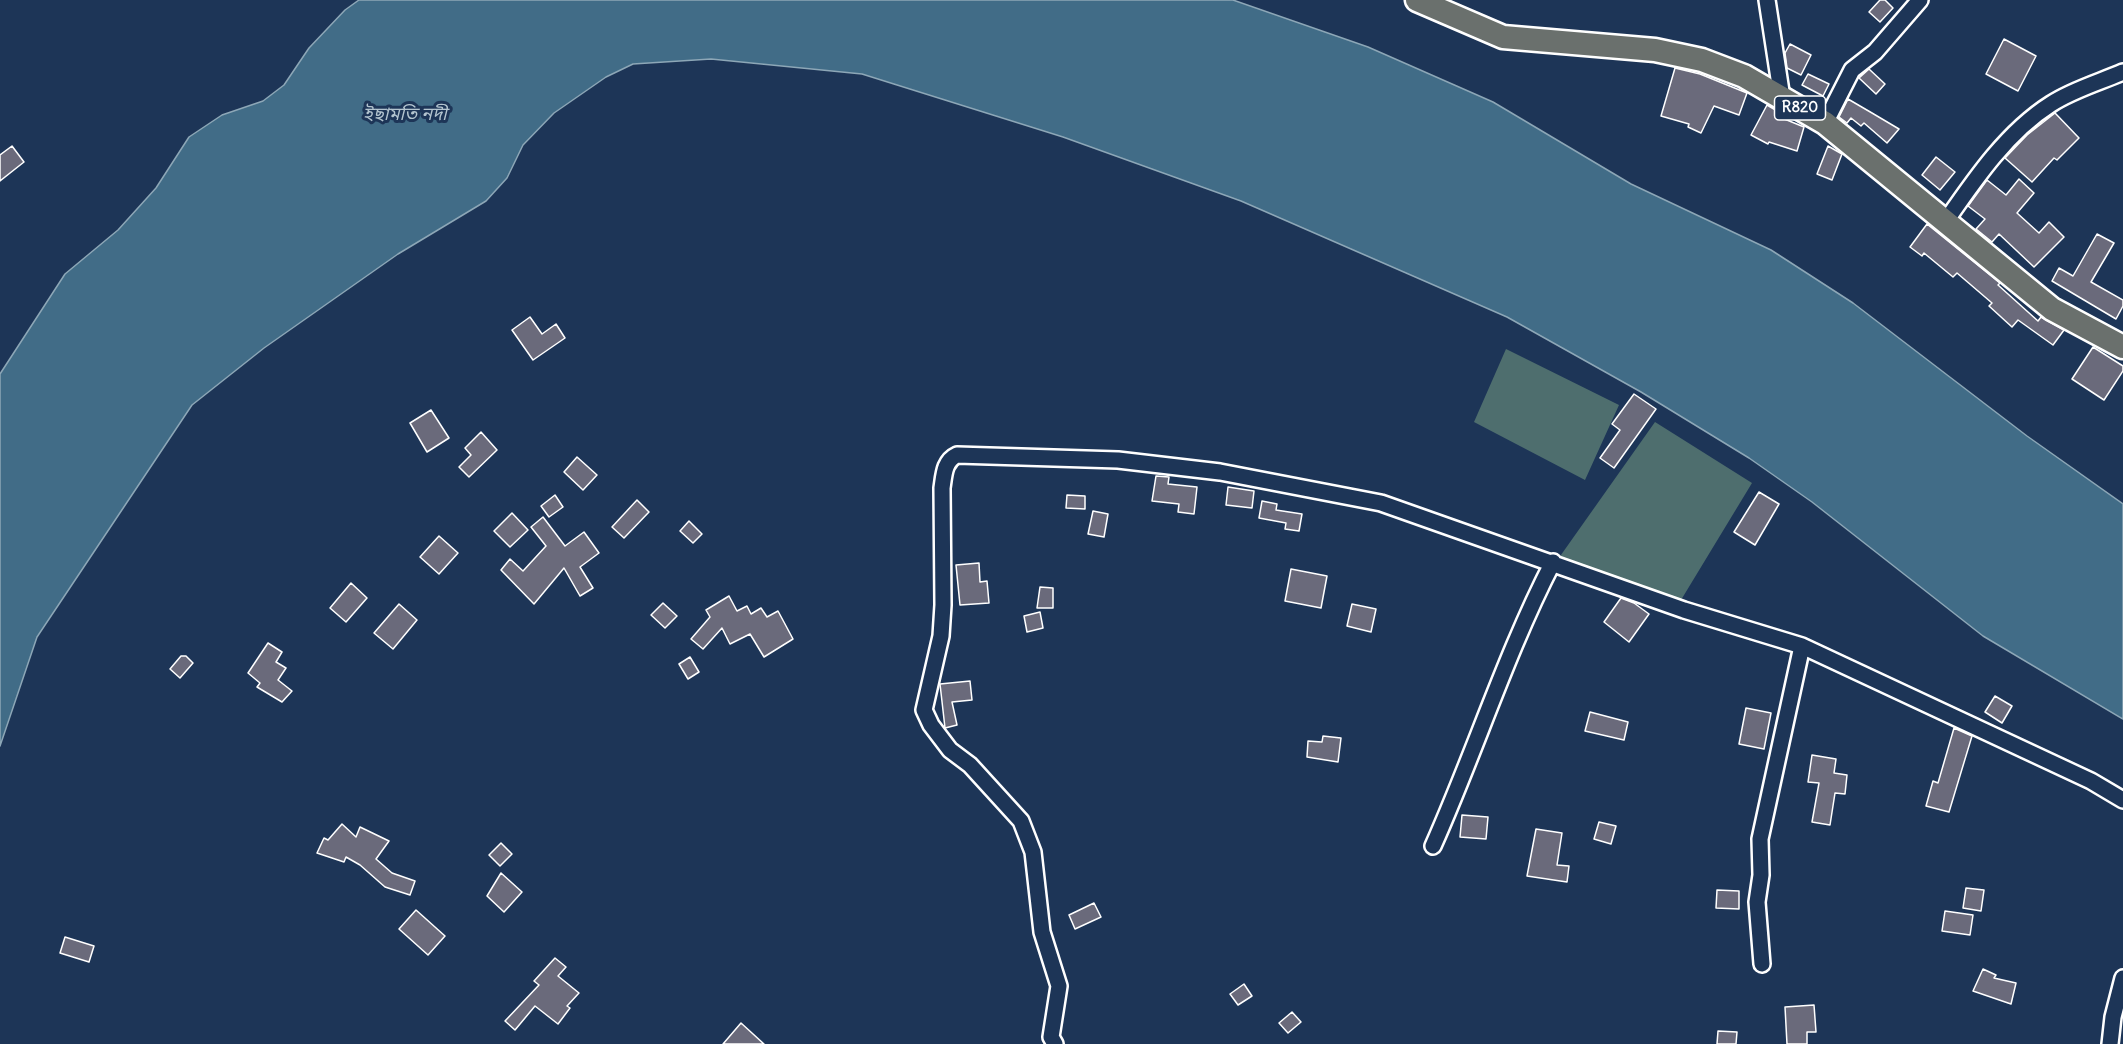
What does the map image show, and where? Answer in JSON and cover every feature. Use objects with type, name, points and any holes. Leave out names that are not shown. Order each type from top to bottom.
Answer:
[{"type":"main road","name":"R820","points":[[1417,0],[1503,37],[1655,50],[1702,60],[1744,76],[1825,123],[2052,309],[2123,347]]},
{"type":"street","points":[[1767,0],[1782,98]]},
{"type":"street","points":[[1825,123],[1852,70],[1875,52],[1920,0]]},
{"type":"street","points":[[1946,221],[2005,144],[2033,118],[2052,103],[2123,72]]},
{"type":"street","points":[[1055,1044],[1051,1037],[1059,986],[1042,932],[1033,852],[1021,820],[970,765],[950,750],[931,725],[924,710],[941,636],[942,488],[945,469],[950,458],[957,455],[1118,460],[1220,472],[1381,503],[1683,610],[1802,645],[2091,781],[2123,800]]},
{"type":"street","points":[[1433,846],[1463,778],[1535,596],[1552,562]]},
{"type":"street","points":[[1762,964],[1757,902],[1761,875],[1760,839],[1802,645]]},
{"type":"street","points":[[2110,1044],[2113,1017],[2123,978]]},
{"type":"green space","points":[[1506,349],[1619,405],[1585,480],[1474,422]]},
{"type":"green space","points":[[1655,422],[1752,483],[1681,600],[1556,562]]},
{"type":"water","name":"ইছামতি নদী","points":[[359,0],[1233,0],[1368,47],[1493,102],[1631,184],[1771,250],[1853,303],[2027,436],[2123,504],[2123,719],[1983,636],[1812,502],[1749,458],[1641,392],[1507,317],[1241,201],[1063,137],[862,74],[711,59],[633,64],[606,77],[554,113],[523,145],[507,178],[486,201],[398,254],[264,348],[192,405],[37,637],[0,746],[0,374],[65,274],[118,230],[156,188],[189,137],[222,115],[263,101],[284,85],[309,48],[345,10]]},
{"type":"building","points":[[1880,0],[1885,0],[1893,8],[1880,22],[1869,12]]},
{"type":"building","points":[[2004,39],[2036,56],[2018,91],[1986,74]]},
{"type":"building","points":[[1790,44],[1811,55],[1801,75],[1787,68],[1785,53]]},
{"type":"building","points":[[1675,68],[1700,74],[1747,93],[1739,115],[1714,106],[1701,133],[1688,127],[1689,124],[1661,116]]},
{"type":"building","points":[[1869,69],[1885,84],[1876,94],[1859,78]]},
{"type":"building","points":[[1808,74],[1829,84],[1823,96],[1802,85]]},
{"type":"building","points":[[1848,99],[1899,129],[1887,143],[1864,123],[1861,126],[1851,118],[1847,123],[1839,117]]},
{"type":"building","points":[[1767,105],[1784,115],[1782,118],[1804,127],[1797,151],[1769,142],[1768,144],[1751,135]]},
{"type":"building","points":[[2055,113],[2079,138],[2057,160],[2054,158],[2032,182],[2005,158],[2027,135]]},
{"type":"building","points":[[12,146],[24,162],[0,181],[0,155]]},
{"type":"building","points":[[1828,146],[1842,154],[1832,180],[1817,174]]},
{"type":"building","points":[[1936,157],[1955,172],[1940,190],[1922,175]]},
{"type":"building","points":[[2019,179],[2034,193],[2017,213],[2039,233],[2049,222],[2064,237],[2034,267],[1999,234],[1992,242],[1976,229],[1985,219],[1968,206],[1987,180],[2006,195]]},
{"type":"building","points":[[1927,224],[2000,283],[1998,285],[2038,321],[2041,317],[2064,330],[2053,345],[2018,320],[2012,327],[1989,306],[1992,303],[1957,273],[1953,277],[1924,253],[1922,256],[1910,247]]},
{"type":"building","points":[[2097,234],[2114,243],[2091,282],[2123,300],[2123,306],[2116,319],[2052,281],[2059,268],[2073,276]]},
{"type":"building","points":[[530,317],[542,334],[556,324],[565,338],[533,360],[512,330]]},
{"type":"building","points":[[2093,347],[2123,366],[2123,371],[2104,400],[2072,379]]},
{"type":"building","points":[[1634,394],[1656,409],[1614,468],[1600,458],[1620,430],[1612,424]]},
{"type":"building","points":[[431,410],[449,438],[427,452],[410,423]]},
{"type":"building","points":[[481,432],[497,450],[469,477],[459,467],[471,455],[465,448]]},
{"type":"building","points":[[577,457],[597,475],[583,490],[564,472]]},
{"type":"building","points":[[1156,476],[1169,477],[1168,484],[1197,487],[1194,514],[1178,512],[1179,504],[1152,501]]},
{"type":"building","points":[[1228,487],[1254,491],[1252,508],[1226,505]]},
{"type":"building","points":[[1759,492],[1779,504],[1755,545],[1734,532]]},
{"type":"building","points":[[555,495],[563,507],[549,517],[541,506]]},
{"type":"building","points":[[1067,495],[1085,496],[1085,509],[1066,508]]},
{"type":"building","points":[[637,500],[649,512],[624,538],[612,527]]},
{"type":"building","points":[[1262,501],[1277,504],[1276,510],[1302,514],[1299,531],[1285,529],[1286,523],[1259,518]]},
{"type":"building","points":[[1093,511],[1108,514],[1104,537],[1088,534]]},
{"type":"building","points":[[512,513],[528,530],[510,547],[494,531]]},
{"type":"building","points":[[543,517],[565,546],[584,532],[599,553],[580,567],[593,588],[580,596],[564,568],[534,604],[501,570],[510,559],[523,571],[546,546],[531,527]]},
{"type":"building","points":[[689,521],[702,534],[693,543],[680,531]]},
{"type":"building","points":[[439,536],[458,553],[439,574],[420,557]]},
{"type":"building","points":[[979,563],[980,582],[987,581],[989,603],[960,605],[956,565]]},
{"type":"building","points":[[1291,569],[1327,576],[1321,608],[1285,601]]},
{"type":"building","points":[[351,583],[367,598],[346,622],[330,608]]},
{"type":"building","points":[[1040,587],[1053,588],[1053,608],[1037,608]]},
{"type":"building","points":[[729,596],[737,611],[747,606],[751,614],[761,608],[767,617],[778,611],[793,639],[764,657],[750,634],[730,644],[722,628],[703,649],[691,639],[710,617],[706,610]]},
{"type":"building","points":[[1621,598],[1634,603],[1649,614],[1629,642],[1604,622]]},
{"type":"building","points":[[663,603],[677,616],[665,628],[651,615]]},
{"type":"building","points":[[399,604],[417,620],[393,649],[374,633]]},
{"type":"building","points":[[1352,604],[1376,609],[1371,632],[1347,626]]},
{"type":"building","points":[[1040,612],[1043,628],[1027,632],[1024,616]]},
{"type":"building","points":[[268,643],[282,652],[276,662],[286,668],[278,680],[292,691],[282,702],[257,687],[260,683],[248,673]]},
{"type":"building","points":[[181,656],[186,656],[193,663],[180,678],[170,669]]},
{"type":"building","points":[[690,657],[699,672],[688,679],[679,664]]},
{"type":"building","points":[[970,681],[972,700],[952,702],[957,725],[945,728],[940,684]]},
{"type":"building","points":[[1995,696],[2012,706],[2002,723],[1985,712]]},
{"type":"building","points":[[1746,708],[1771,713],[1764,749],[1739,744]]},
{"type":"building","points":[[1590,712],[1628,722],[1624,740],[1585,731]]},
{"type":"building","points":[[1954,728],[1972,736],[1949,812],[1926,806],[1933,781],[1938,783]]},
{"type":"building","points":[[1323,736],[1341,738],[1338,762],[1307,757],[1308,741],[1322,742]]},
{"type":"building","points":[[1812,755],[1836,759],[1834,773],[1847,775],[1845,794],[1835,793],[1830,825],[1812,822],[1819,783],[1808,782]]},
{"type":"building","points":[[1462,815],[1488,817],[1486,839],[1460,837]]},
{"type":"building","points":[[1599,822],[1616,826],[1611,844],[1594,839]]},
{"type":"building","points":[[342,824],[356,837],[360,827],[389,841],[376,859],[392,873],[415,881],[410,895],[385,887],[360,865],[346,857],[344,862],[317,853],[324,838],[328,840]]},
{"type":"building","points":[[1536,829],[1562,833],[1557,865],[1569,866],[1567,882],[1527,876]]},
{"type":"building","points":[[501,843],[512,854],[500,866],[489,855]]},
{"type":"building","points":[[501,873],[522,892],[504,912],[487,896]]},
{"type":"building","points":[[1966,888],[1984,890],[1981,911],[1963,908]]},
{"type":"building","points":[[1717,890],[1739,891],[1739,909],[1716,908]]},
{"type":"building","points":[[1094,903],[1101,917],[1075,929],[1069,915]]},
{"type":"building","points":[[416,910],[445,936],[428,955],[399,929]]},
{"type":"building","points":[[1945,911],[1973,915],[1970,935],[1942,931]]},
{"type":"building","points":[[65,937],[94,946],[89,962],[60,953]]},
{"type":"building","points":[[555,958],[566,967],[558,976],[579,993],[567,1006],[570,1008],[558,1024],[535,1006],[515,1030],[505,1021],[539,985],[534,981]]},
{"type":"building","points":[[1983,969],[1996,975],[1994,978],[2016,983],[2011,1004],[1973,991]]},
{"type":"building","points":[[1244,984],[1252,996],[1238,1005],[1230,994]]},
{"type":"building","points":[[1814,1005],[1816,1032],[1807,1032],[1807,1044],[1787,1044],[1785,1007]]},
{"type":"building","points":[[1292,1012],[1301,1022],[1288,1033],[1279,1023]]},
{"type":"building","points":[[741,1023],[764,1044],[723,1044]]},
{"type":"building","points":[[1718,1031],[1737,1032],[1736,1044],[1717,1044]]}]
